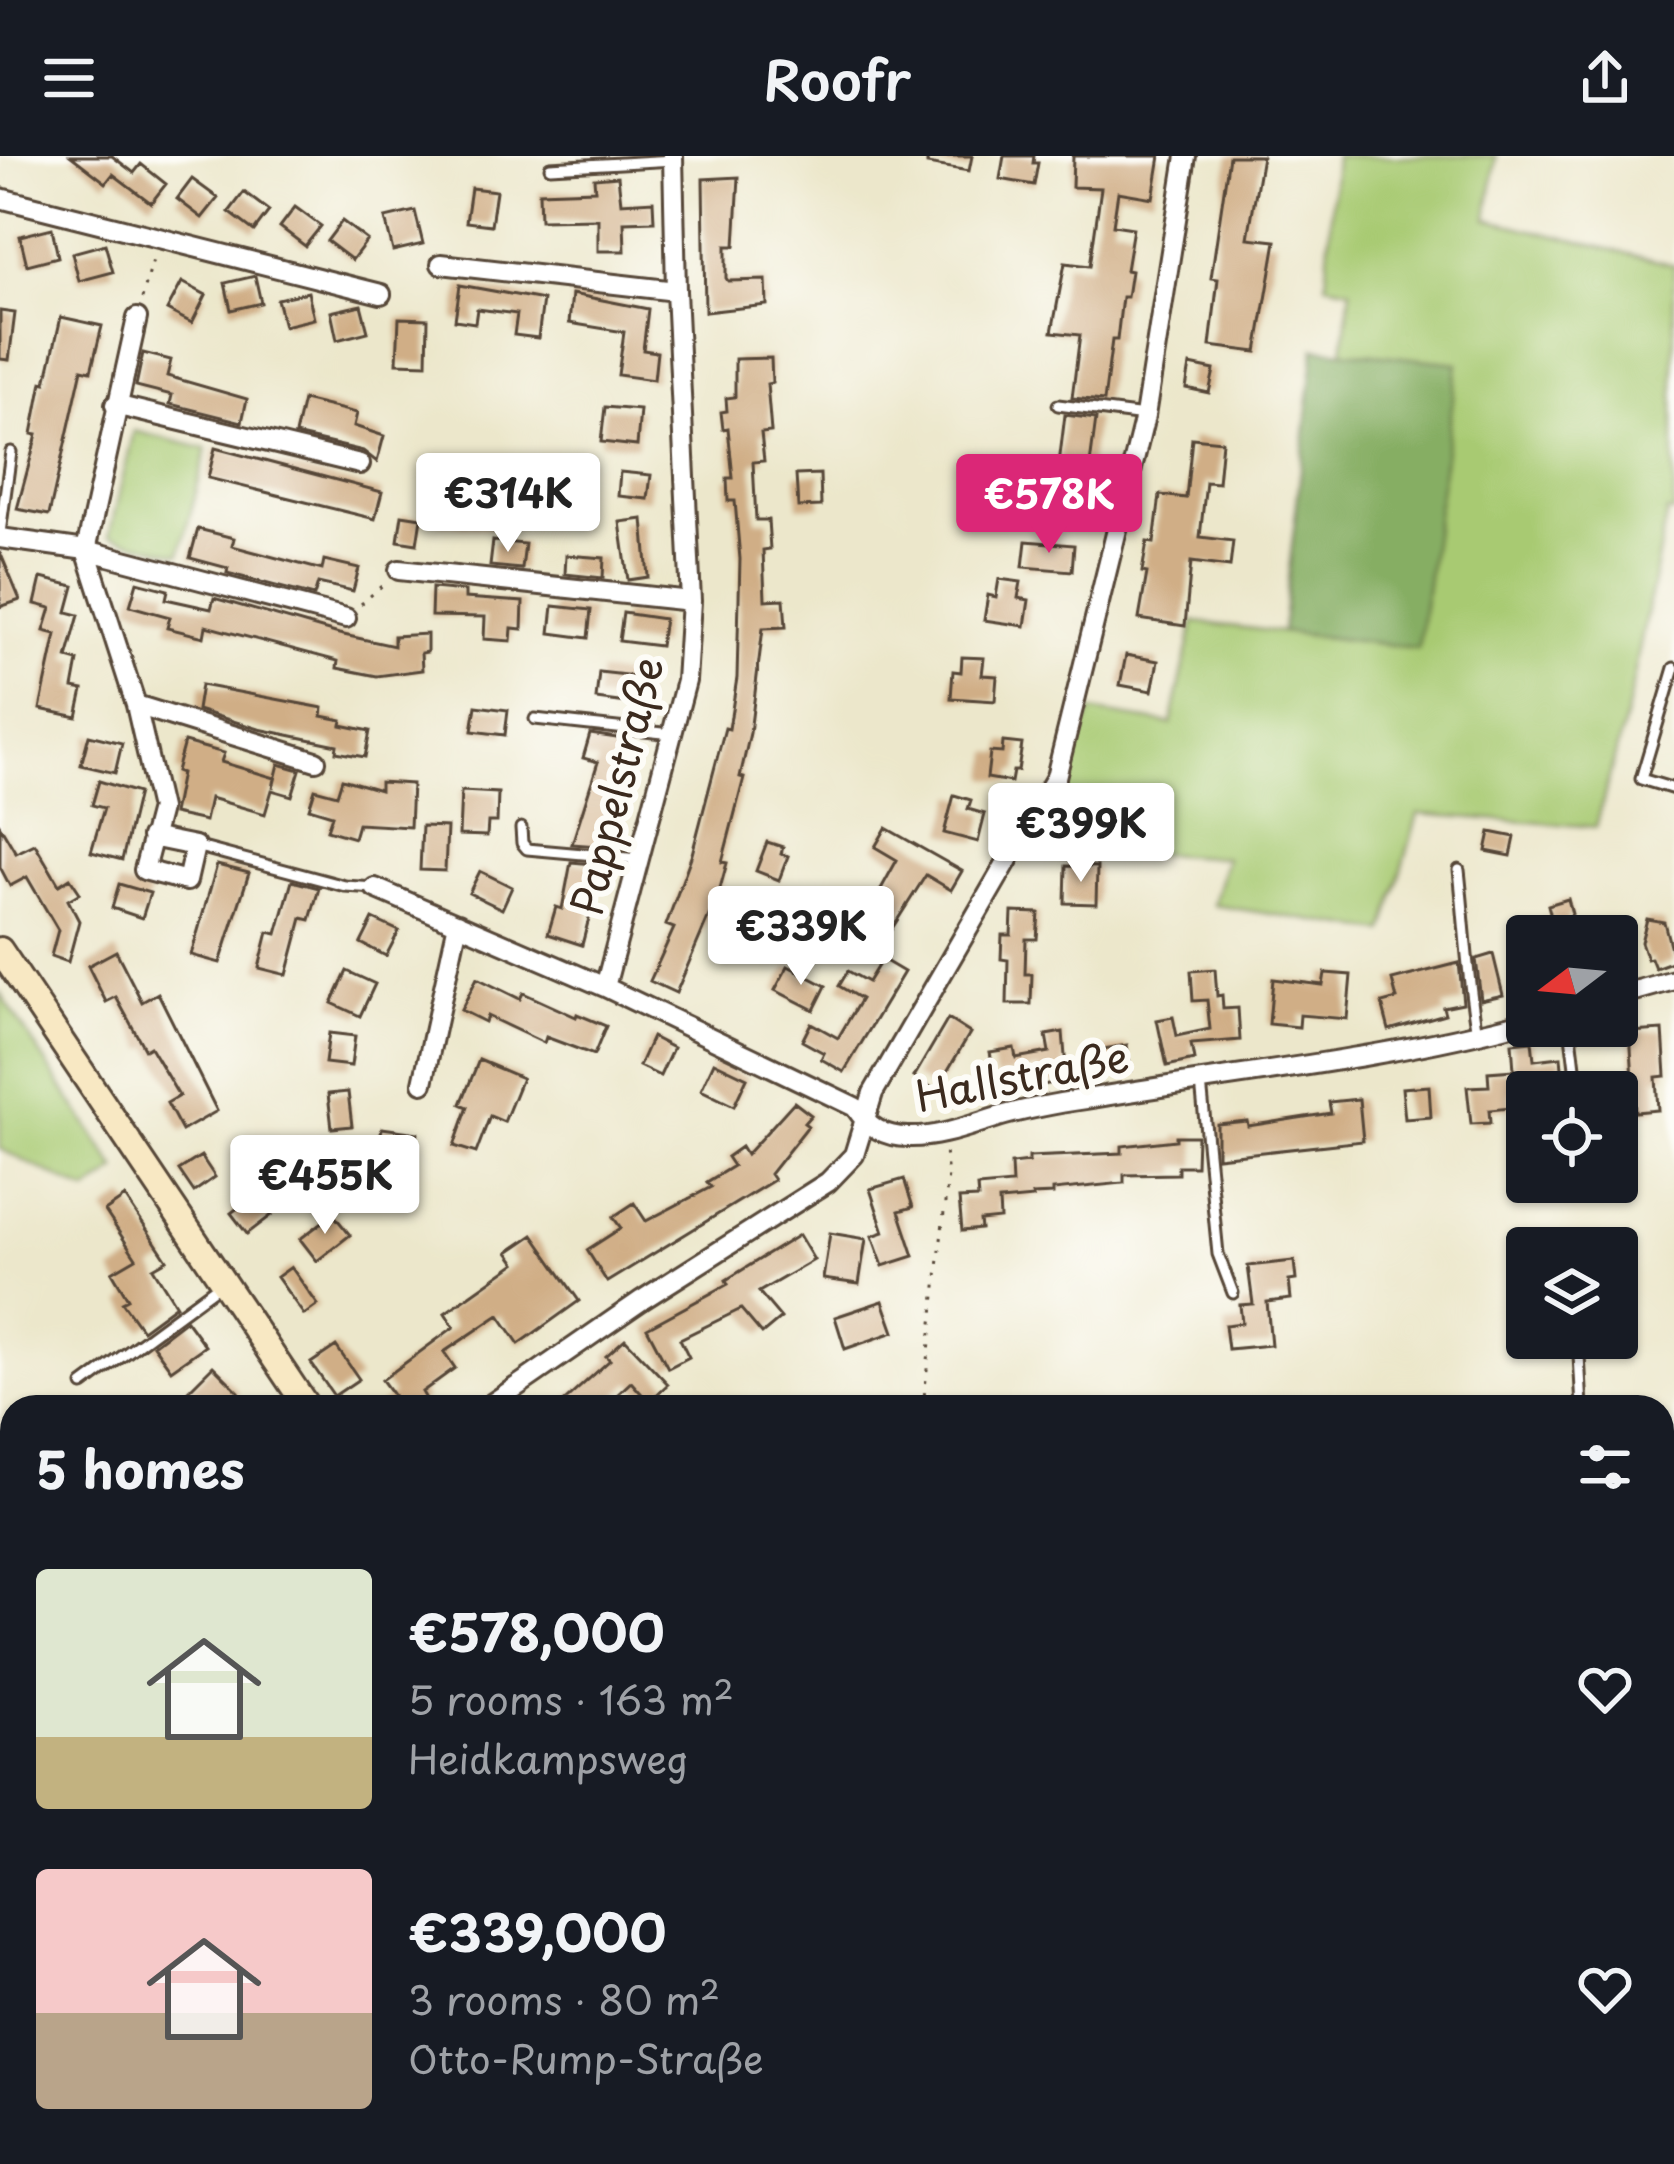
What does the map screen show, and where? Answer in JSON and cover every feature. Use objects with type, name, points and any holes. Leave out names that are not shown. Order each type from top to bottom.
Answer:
[{"type":"main road","points":[[0,950],[299,1395]]},
{"type":"street","points":[[865,1123],[873,1093],[1057,777],[1144,416],[1186,156]]},
{"type":"street","name":"Pappelstraße","points":[[605,987],[686,681],[691,601],[674,158]]},
{"type":"street","points":[[0,198],[381,294]]},
{"type":"street","points":[[441,264],[676,291]]},
{"type":"street","points":[[137,318],[86,550],[136,705],[160,809],[151,837],[144,870],[188,881],[195,845],[151,837]]},
{"type":"street","points":[[116,405],[360,464]]},
{"type":"street","points":[[0,535],[86,550],[346,618]]},
{"type":"street","name":"Pappelstraße","points":[[399,570],[691,601]]},
{"type":"street","points":[[136,705],[316,760]]},
{"type":"street","points":[[375,888],[605,987],[855,1107],[865,1123]]},
{"type":"street","points":[[423,1083],[458,923]]},
{"type":"street","points":[[1638,990],[1674,980]]},
{"type":"street","name":"Hallstraße","points":[[505,1395],[839,1174],[854,1154],[865,1123],[893,1136],[943,1134],[1012,1113],[1370,1057],[1506,1026]]},
{"type":"lane","points":[[550,167],[674,158]]},
{"type":"lane","points":[[1058,404],[1144,416]]},
{"type":"lane","points":[[0,535],[11,452]]},
{"type":"lane","points":[[1674,668],[1640,779],[1674,789]]},
{"type":"lane","points":[[535,719],[672,734]]},
{"type":"lane","points":[[521,828],[527,849],[639,859]]},
{"type":"lane","points":[[195,845],[345,886],[375,888]]},
{"type":"lane","points":[[1459,870],[1466,912],[1465,961],[1478,1033]]},
{"type":"lane","points":[[1201,1082],[1218,1254],[1233,1293]]},
{"type":"lane","points":[[83,1385],[224,1281]]},
{"type":"lane","points":[[1579,1359],[1581,1395]]},
{"type":"path","points":[[137,318],[160,237]]},
{"type":"path","points":[[346,618],[399,570]]},
{"type":"path","points":[[924,1395],[948,1174],[943,1134]]},
{"type":"green space","points":[[1335,156],[1496,156],[1487,219],[1674,265],[1674,513],[1667,512],[1627,711],[1596,827],[1418,814],[1384,932],[1213,905],[1226,858],[1044,847],[1091,711],[1171,724],[1194,622],[1418,648],[1457,363],[1343,351],[1351,289],[1326,284]]},
{"type":"green space","points":[[1315,348],[1458,363],[1418,648],[1282,632]]},
{"type":"green space","points":[[134,431],[207,449],[180,554],[109,536]]},
{"type":"green space","points":[[0,993],[117,1170],[88,1192],[0,1149]]},
{"type":"building","points":[[71,156],[112,156],[134,173],[141,164],[166,184],[151,203],[113,174],[106,183]]},
{"type":"building","points":[[927,156],[972,156],[969,171],[927,164]]},
{"type":"building","points":[[1004,156],[1034,156],[1033,163],[1038,163],[1034,185],[1000,179]]},
{"type":"building","points":[[1073,156],[1160,156],[1153,198],[1118,192],[1113,225],[1133,228],[1126,270],[1131,271],[1127,297],[1122,297],[1117,340],[1112,340],[1104,401],[1072,398],[1080,335],[1052,332],[1065,263],[1090,266],[1101,188],[1072,187]]},
{"type":"building","points":[[1229,156],[1262,156],[1248,238],[1276,241],[1257,352],[1210,346],[1218,279],[1211,278]]},
{"type":"building","points":[[618,176],[621,203],[653,201],[654,221],[624,222],[625,251],[598,251],[598,219],[540,220],[539,192],[595,190],[594,178]]},
{"type":"building","points":[[739,177],[735,246],[726,246],[726,278],[766,280],[767,305],[705,312],[703,179]]},
{"type":"building","points":[[192,179],[218,198],[202,218],[177,199]]},
{"type":"building","points":[[471,188],[496,191],[491,225],[466,222]]},
{"type":"building","points":[[244,192],[269,211],[254,231],[229,212]]},
{"type":"building","points":[[295,207],[321,226],[305,246],[280,227]]},
{"type":"building","points":[[415,211],[423,244],[393,251],[385,218]]},
{"type":"building","points":[[342,221],[367,240],[352,260],[327,241]]},
{"type":"building","points":[[52,228],[58,257],[27,265],[20,236]]},
{"type":"building","points":[[105,244],[113,272],[79,281],[72,253]]},
{"type":"building","points":[[255,276],[261,303],[231,310],[225,283]]},
{"type":"building","points":[[182,282],[206,295],[192,323],[167,310]]},
{"type":"building","points":[[460,285],[543,300],[538,338],[514,335],[517,314],[477,309],[475,323],[455,320]]},
{"type":"building","points":[[308,292],[314,319],[284,326],[277,299]]},
{"type":"building","points":[[572,294],[648,309],[643,350],[657,352],[654,380],[618,375],[624,332],[569,323]]},
{"type":"building","points":[[361,305],[368,332],[337,340],[331,312]]},
{"type":"building","points":[[0,311],[15,313],[9,360],[0,359]]},
{"type":"building","points":[[61,317],[102,326],[91,371],[82,369],[49,515],[17,509],[37,435],[32,434],[42,382],[46,383]]},
{"type":"building","points":[[399,318],[428,319],[427,364],[397,363]]},
{"type":"building","points":[[143,353],[171,360],[167,376],[247,399],[242,422],[170,404],[172,395],[136,386]]},
{"type":"building","points":[[771,358],[772,383],[767,384],[771,432],[761,433],[764,461],[753,462],[756,520],[768,520],[770,549],[763,550],[765,600],[784,599],[786,627],[763,628],[740,777],[744,778],[722,862],[727,863],[676,993],[650,981],[674,928],[666,925],[692,854],[725,728],[729,729],[737,678],[740,559],[735,501],[728,501],[727,478],[733,478],[728,428],[723,429],[721,412],[727,411],[726,398],[735,397],[735,359]]},
{"type":"building","points":[[1190,365],[1214,370],[1209,393],[1186,388]]},
{"type":"building","points":[[303,400],[357,413],[354,426],[384,436],[377,462],[363,451],[295,435]]},
{"type":"building","points":[[605,407],[640,410],[637,446],[601,442]]},
{"type":"building","points":[[1065,415],[1096,419],[1083,517],[999,504],[1004,473],[1057,480]]},
{"type":"building","points":[[1192,438],[1222,441],[1218,483],[1206,482],[1200,537],[1233,541],[1230,567],[1191,562],[1185,626],[1139,619],[1147,542],[1154,543],[1160,495],[1186,498]]},
{"type":"building","points":[[215,448],[382,492],[375,519],[208,478]]},
{"type":"building","points":[[620,472],[651,475],[648,499],[618,496]]},
{"type":"building","points":[[820,474],[821,506],[798,507],[796,475]]},
{"type":"building","points":[[440,506],[492,520],[491,527],[439,523]]},
{"type":"building","points":[[402,515],[421,518],[417,544],[398,541]]},
{"type":"building","points":[[643,519],[648,577],[628,580],[620,522]]},
{"type":"building","points":[[198,529],[234,538],[232,546],[322,570],[324,560],[359,568],[353,591],[318,583],[314,596],[227,573],[228,568],[190,558]]},
{"type":"building","points":[[493,541],[525,544],[522,569],[490,566]]},
{"type":"building","points":[[1026,541],[1074,545],[1072,571],[1023,567]]},
{"type":"building","points":[[0,552],[20,600],[0,607]]},
{"type":"building","points":[[566,555],[604,558],[603,578],[565,574]]},
{"type":"building","points":[[41,578],[74,586],[67,612],[79,615],[67,658],[78,661],[73,688],[83,690],[77,717],[40,709],[56,634],[44,631],[51,608],[35,604]]},
{"type":"building","points":[[999,579],[1021,582],[1018,598],[1029,600],[1025,626],[984,620],[988,595],[996,597]]},
{"type":"building","points":[[137,582],[168,590],[166,599],[211,609],[214,598],[394,646],[394,636],[427,634],[427,652],[421,653],[422,670],[377,676],[206,626],[204,637],[167,628],[170,617],[130,606]]},
{"type":"building","points":[[432,588],[465,591],[465,598],[523,602],[522,629],[512,628],[511,641],[484,639],[485,617],[431,616]]},
{"type":"building","points":[[553,606],[591,610],[588,638],[550,633]]},
{"type":"building","points":[[623,613],[664,619],[660,646],[619,641]]},
{"type":"building","points":[[1126,655],[1158,661],[1152,691],[1120,685]]},
{"type":"building","points":[[962,657],[984,658],[982,675],[997,676],[995,701],[951,698],[953,671],[961,672]]},
{"type":"building","points":[[599,672],[645,677],[642,705],[596,699]]},
{"type":"building","points":[[201,685],[323,708],[322,716],[370,731],[365,757],[336,752],[337,745],[197,710]]},
{"type":"building","points":[[476,706],[508,710],[505,735],[472,731]]},
{"type":"building","points":[[590,734],[630,740],[598,846],[572,844],[598,762],[583,758]]},
{"type":"building","points":[[89,735],[122,743],[115,773],[81,765]]},
{"type":"building","points":[[184,742],[224,753],[221,762],[275,778],[273,788],[279,764],[300,770],[292,796],[272,790],[265,814],[210,798],[205,821],[173,814]]},
{"type":"building","points":[[1003,742],[1022,744],[1018,771],[1013,771],[1011,782],[987,778],[990,752],[1002,753]]},
{"type":"building","points":[[342,779],[380,790],[380,782],[412,784],[410,827],[358,824],[354,838],[327,830],[332,815],[309,808],[315,789],[337,795]]},
{"type":"building","points":[[99,781],[138,793],[122,860],[91,852],[104,808],[92,805]]},
{"type":"building","points":[[461,791],[498,793],[497,822],[488,822],[487,836],[459,835]]},
{"type":"building","points":[[954,795],[971,800],[968,809],[985,814],[978,842],[944,833]]},
{"type":"building","points":[[0,826],[16,853],[35,844],[59,885],[70,878],[80,893],[68,900],[79,921],[68,962],[51,956],[58,930],[27,877],[10,886],[0,867]]},
{"type":"building","points":[[422,826],[447,827],[445,871],[420,870]]},
{"type":"building","points":[[886,828],[962,871],[951,890],[926,875],[891,930],[871,919],[876,910],[871,907],[897,860],[875,847]]},
{"type":"building","points":[[1490,832],[1515,837],[1511,856],[1486,851]]},
{"type":"building","points":[[767,842],[783,847],[781,854],[788,856],[779,880],[756,871]]},
{"type":"building","points":[[571,862],[594,864],[593,871],[601,872],[582,945],[548,934],[556,907],[562,909]]},
{"type":"building","points":[[217,865],[249,873],[220,963],[191,955]]},
{"type":"building","points":[[1066,866],[1097,867],[1096,904],[1065,903]]},
{"type":"building","points":[[480,871],[512,887],[502,909],[469,893]]},
{"type":"building","points":[[292,881],[319,888],[310,920],[302,918],[287,975],[259,968],[268,932],[277,934]]},
{"type":"building","points":[[119,884],[150,893],[142,918],[112,908]]},
{"type":"building","points":[[1568,899],[1572,914],[1551,915],[1548,905]]},
{"type":"building","points":[[1012,912],[1039,913],[1037,939],[1026,939],[1025,974],[1032,974],[1031,1004],[1007,1004],[1008,960],[1001,959],[1002,935],[1011,935]]},
{"type":"building","points":[[373,919],[399,931],[386,956],[361,943]]},
{"type":"building","points":[[1647,919],[1664,922],[1674,961],[1655,968],[1651,958],[1647,959],[1641,942]]},
{"type":"building","points":[[116,951],[142,1002],[158,993],[217,1111],[182,1131],[167,1103],[179,1096],[150,1047],[145,1050],[116,997],[106,1002],[88,966]]},
{"type":"building","points":[[1493,954],[1503,995],[1481,1000],[1476,959]]},
{"type":"building","points":[[882,959],[904,972],[844,1072],[802,1041],[811,1023],[838,1038],[861,999],[839,986],[848,971],[868,982]]},
{"type":"building","points":[[1459,963],[1463,1003],[1443,1007],[1445,1014],[1389,1030],[1382,1003],[1397,999],[1392,980]]},
{"type":"building","points":[[788,966],[826,986],[814,1010],[775,990]]},
{"type":"building","points":[[1215,969],[1223,1009],[1238,1008],[1240,1040],[1191,1044],[1194,1060],[1167,1066],[1157,1020],[1173,1017],[1177,1036],[1210,1029],[1207,1000],[1193,1001],[1191,971]]},
{"type":"building","points":[[347,971],[375,984],[360,1016],[332,1003]]},
{"type":"building","points":[[1325,973],[1351,975],[1347,1019],[1300,1015],[1299,1027],[1269,1024],[1273,979],[1323,985]]},
{"type":"building","points":[[477,978],[520,999],[523,993],[606,1026],[594,1055],[546,1037],[544,1043],[487,1016],[485,1022],[461,1010]]},
{"type":"building","points":[[948,1019],[970,1033],[936,1090],[914,1077]]},
{"type":"building","points":[[1663,1030],[1666,1076],[1656,1077],[1658,1110],[1638,1112],[1638,1071],[1632,1071],[1631,1047],[1638,1047],[1638,1032]]},
{"type":"building","points":[[1063,1032],[1067,1081],[1042,1085],[1040,1069],[995,1077],[990,1052],[1014,1048],[1016,1058],[1049,1052],[1046,1035]]},
{"type":"building","points":[[329,1033],[355,1036],[351,1066],[325,1063]]},
{"type":"building","points":[[652,1037],[673,1048],[660,1076],[639,1066]]},
{"type":"building","points":[[1127,1045],[1131,1070],[1101,1074],[1097,1050]]},
{"type":"building","points":[[1512,1047],[1533,1047],[1534,1060],[1561,1057],[1562,1071],[1506,1071],[1506,1108],[1489,1110],[1490,1123],[1471,1124],[1467,1087],[1489,1086],[1488,1072],[1514,1070]]},
{"type":"building","points":[[479,1060],[522,1078],[504,1122],[490,1116],[476,1153],[454,1146],[468,1107],[461,1104]]},
{"type":"building","points":[[714,1062],[747,1078],[734,1106],[701,1090]]},
{"type":"building","points":[[1429,1086],[1431,1117],[1405,1119],[1402,1088]]},
{"type":"building","points":[[348,1092],[352,1126],[332,1128],[328,1094]]},
{"type":"building","points":[[1359,1099],[1363,1141],[1217,1157],[1217,1124],[1247,1121],[1248,1126],[1331,1113],[1329,1102]]},
{"type":"building","points":[[794,1102],[811,1115],[804,1123],[808,1126],[770,1174],[774,1180],[607,1282],[587,1250],[621,1228],[613,1217],[634,1203],[646,1221],[711,1187],[707,1182],[733,1166],[727,1157],[741,1147],[746,1155]]},
{"type":"building","points":[[382,1128],[418,1133],[413,1163],[377,1157]]},
{"type":"building","points":[[1176,1136],[1197,1136],[1196,1166],[1178,1166],[1178,1174],[1124,1175],[1124,1183],[999,1201],[1000,1219],[980,1221],[981,1229],[962,1231],[959,1199],[978,1198],[977,1187],[1012,1184],[1011,1164],[1029,1162],[1029,1157],[1122,1153],[1122,1146],[1176,1140]]},
{"type":"building","points":[[201,1156],[215,1177],[194,1192],[179,1170]]},
{"type":"building","points":[[904,1179],[913,1207],[899,1211],[914,1256],[883,1266],[872,1236],[884,1232],[870,1189]]},
{"type":"building","points":[[256,1194],[272,1215],[247,1234],[231,1213]]},
{"type":"building","points":[[125,1197],[167,1260],[153,1268],[176,1305],[142,1330],[122,1302],[128,1299],[112,1272],[136,1258],[105,1211]]},
{"type":"building","points":[[333,1214],[350,1235],[317,1261],[300,1239]]},
{"type":"building","points":[[830,1233],[866,1239],[859,1284],[823,1279]]},
{"type":"building","points":[[533,1235],[579,1301],[519,1344],[499,1315],[444,1352],[455,1368],[424,1395],[393,1395],[382,1380],[454,1327],[445,1313],[516,1263],[508,1252]]},
{"type":"building","points":[[799,1235],[814,1260],[759,1292],[781,1318],[762,1334],[741,1309],[680,1339],[689,1357],[668,1368],[647,1328],[728,1284],[726,1280]]},
{"type":"building","points":[[1294,1261],[1291,1299],[1267,1302],[1271,1345],[1228,1349],[1225,1325],[1242,1323],[1240,1305],[1253,1304],[1248,1266]]},
{"type":"building","points":[[291,1267],[318,1305],[304,1315],[277,1277]]},
{"type":"building","points":[[883,1301],[894,1332],[845,1349],[835,1317]]},
{"type":"building","points":[[186,1320],[205,1346],[171,1370],[153,1345]]},
{"type":"building","points":[[625,1339],[668,1384],[656,1395],[643,1395],[631,1382],[617,1395],[571,1395],[610,1360],[606,1356]]},
{"type":"building","points":[[336,1346],[359,1379],[333,1395],[311,1363]]},
{"type":"building","points":[[213,1366],[239,1392],[236,1395],[184,1395]]}]
